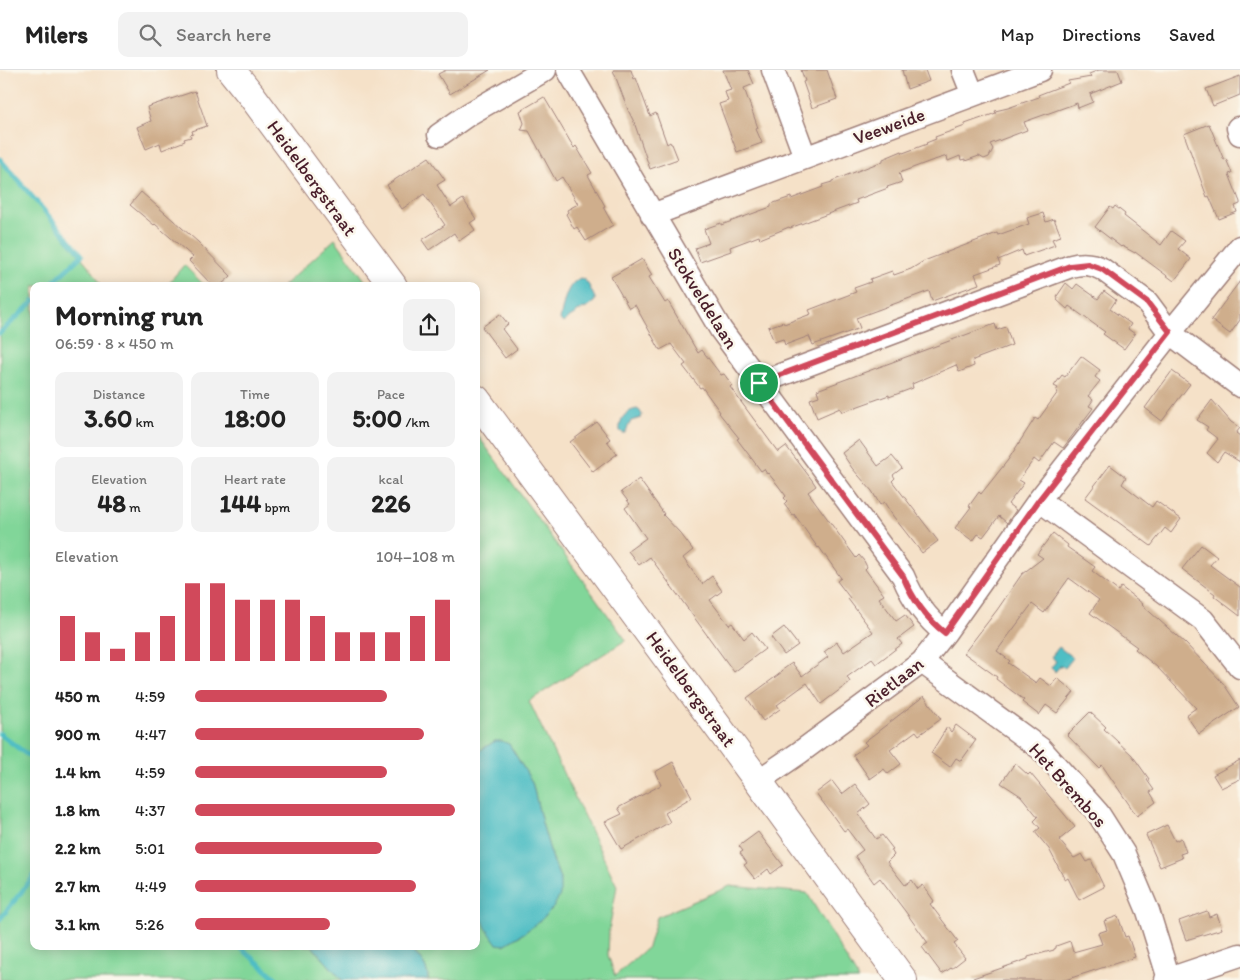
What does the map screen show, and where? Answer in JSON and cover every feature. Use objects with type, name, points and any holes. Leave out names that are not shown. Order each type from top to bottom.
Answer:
[{"type":"main road","name":"Heidelbergstraat","points":[[231,70],[390,282]]},
{"type":"main road","name":"Heidelbergstraat","points":[[480,404],[903,980]]},
{"type":"street","points":[[439,134],[469,114],[545,70]]},
{"type":"street","name":"Stokveldelaan","points":[[568,70],[721,330],[903,576],[909,590],[935,625],[945,633]]},
{"type":"street","points":[[773,70],[805,157]]},
{"type":"street","points":[[963,70],[973,95]]},
{"type":"street","name":"Veeweide","points":[[652,215],[1040,70]]},
{"type":"street","points":[[1240,128],[1238,128],[1240,134]]},
{"type":"street","name":"Rietlaan","points":[[758,781],[922,662],[945,633],[1039,500],[1170,332],[1240,247]]},
{"type":"street","points":[[759,383],[897,330],[1076,265],[1088,264],[1102,269],[1147,302],[1170,332],[1240,386]]},
{"type":"street","points":[[1039,500],[1203,620],[1240,667]]},
{"type":"street","name":"Het Brembos","points":[[922,662],[1041,749],[1098,813],[1124,854],[1148,911],[1168,980]]},
{"type":"street","points":[[1168,980],[1240,955]]},
{"type":"green space","points":[[0,161],[92,270],[100,282],[30,282],[30,950],[316,950],[342,980],[0,980]]},
{"type":"green space","points":[[335,239],[366,282],[287,282]]},
{"type":"green space","points":[[184,265],[201,282],[169,282]]},
{"type":"green space","points":[[480,439],[626,640],[529,701],[617,886],[609,930],[608,955],[615,976],[648,947],[657,917],[730,886],[807,893],[859,980],[428,980],[425,966],[413,950],[480,950],[480,910],[504,945],[524,933],[560,879],[542,823],[532,782],[509,744],[495,741],[480,750]]},
{"type":"water","points":[[580,278],[587,283],[595,301],[563,323],[560,319],[568,290]]},
{"type":"water","points":[[637,409],[642,415],[641,418],[631,421],[625,433],[620,431],[624,416]]},
{"type":"water","points":[[1059,647],[1073,658],[1065,668],[1061,665],[1055,672],[1051,668],[1056,661],[1051,657]]},
{"type":"water","points":[[495,741],[509,744],[532,782],[542,823],[560,879],[560,895],[553,908],[524,933],[504,945],[497,944],[486,928],[480,914],[480,750]]},
{"type":"water","points":[[316,950],[413,950],[425,966],[428,975],[428,980],[342,980]]},
{"type":"building","points":[[446,70],[490,70],[450,94],[438,74]]},
{"type":"building","points":[[613,70],[631,70],[634,79],[636,78],[650,116],[656,113],[667,144],[670,142],[672,144],[678,159],[650,169]]},
{"type":"building","points":[[723,70],[748,70],[754,84],[744,88],[762,143],[737,152],[719,104],[728,101],[725,92],[731,90]]},
{"type":"building","points":[[801,70],[827,70],[837,99],[812,108]]},
{"type":"building","points":[[902,70],[925,70],[929,81],[907,89]]},
{"type":"building","points":[[1099,70],[1118,70],[1122,81],[1090,94],[1093,102],[1078,108],[1077,103],[1024,122],[1027,130],[990,144],[993,149],[989,157],[984,159],[979,156],[965,161],[965,159],[961,160],[960,156],[948,161],[947,156],[931,161],[899,173],[902,182],[856,200],[857,203],[760,239],[759,236],[730,247],[731,251],[700,262],[695,248],[709,243],[704,229],[721,223],[721,225],[771,207],[771,204],[823,187],[822,185],[883,161],[883,159],[902,151],[903,153],[927,144],[936,139],[935,137],[996,113],[995,111],[1039,97],[1038,95],[1069,83],[1068,81],[1091,77],[1089,74]]},
{"type":"building","points":[[1240,76],[1240,95],[1213,106],[1206,89]]},
{"type":"building","points":[[195,91],[207,126],[192,131],[191,137],[184,139],[185,141],[162,150],[160,143],[146,149],[137,127],[151,121],[147,107]]},
{"type":"building","points":[[544,97],[574,148],[576,146],[592,173],[588,175],[613,225],[586,241],[577,227],[574,229],[566,214],[567,210],[578,204],[562,177],[556,181],[529,131],[521,130],[524,123],[520,111]]},
{"type":"building","points":[[1209,124],[1224,160],[1226,159],[1232,173],[1229,174],[1240,202],[1240,204],[1235,206],[1237,212],[1219,219],[1209,196],[1207,197],[1184,134]]},
{"type":"building","points":[[429,157],[445,180],[437,185],[451,207],[463,199],[476,219],[470,223],[475,230],[459,241],[454,233],[429,250],[422,240],[445,225],[424,194],[402,209],[387,185]]},
{"type":"building","points":[[141,192],[198,242],[231,276],[224,282],[209,282],[189,261],[193,257],[130,205]]},
{"type":"building","points":[[1115,206],[1125,214],[1124,216],[1161,245],[1171,231],[1185,241],[1178,249],[1191,259],[1174,281],[1135,252],[1121,247],[1095,227],[1110,207],[1113,209]]},
{"type":"building","points":[[1043,213],[1046,222],[1054,219],[1061,236],[1052,239],[1055,245],[1024,256],[1022,250],[998,260],[1000,265],[975,274],[979,284],[932,301],[929,291],[856,318],[860,328],[813,345],[809,336],[785,345],[783,339],[774,342],[768,327],[783,322],[784,324],[811,314],[809,310],[856,292],[854,288],[871,282],[870,279],[892,271],[894,275],[911,269],[924,261],[997,233],[998,235],[1029,224],[1027,218]]},
{"type":"building","points":[[642,259],[652,275],[649,277],[665,303],[668,301],[698,353],[702,350],[721,375],[724,374],[732,385],[730,387],[778,452],[786,446],[812,480],[816,486],[808,492],[856,558],[859,555],[864,561],[867,567],[865,569],[884,595],[879,598],[896,621],[905,615],[914,627],[898,639],[902,644],[876,664],[872,659],[847,677],[850,682],[821,704],[807,683],[777,705],[780,709],[763,721],[747,698],[792,663],[802,676],[828,657],[824,652],[837,642],[844,652],[873,632],[837,581],[841,578],[794,514],[793,516],[784,504],[787,501],[784,498],[786,496],[777,484],[764,469],[761,471],[702,387],[700,388],[683,366],[686,364],[671,344],[660,350],[635,305],[629,308],[611,277]]},
{"type":"building","points":[[1240,281],[1240,320],[1230,334],[1211,320]]},
{"type":"building","points":[[1066,283],[1073,289],[1077,284],[1098,299],[1104,291],[1116,300],[1110,309],[1131,324],[1128,329],[1135,334],[1124,349],[1103,334],[1105,332],[1069,306],[1067,309],[1057,300],[1057,296]]},
{"type":"building","points":[[500,314],[508,324],[502,329],[517,349],[505,358],[482,327]]},
{"type":"building","points":[[995,324],[997,330],[1006,327],[1012,345],[973,360],[974,366],[959,372],[956,365],[912,384],[913,388],[842,412],[840,408],[817,418],[810,399],[819,396],[817,390]]},
{"type":"building","points":[[1081,356],[1100,370],[1095,377],[1100,381],[1088,396],[1093,400],[1089,406],[1093,408],[1063,448],[1054,442],[1039,463],[1034,459],[1019,480],[1024,483],[1008,504],[1016,510],[1007,523],[999,516],[983,537],[978,534],[973,541],[955,528],[971,507],[969,506],[979,492],[981,494],[1008,460],[1035,418],[1038,420],[1058,392],[1056,391],[1058,388],[1054,386],[1062,375],[1065,377]]},
{"type":"building","points":[[1172,371],[1190,384],[1162,421],[1145,408]]},
{"type":"building","points":[[1212,400],[1231,422],[1240,428],[1236,433],[1240,436],[1240,462],[1224,452],[1217,462],[1207,453],[1218,439],[1206,430],[1208,427],[1197,420]]},
{"type":"building","points":[[597,422],[610,439],[607,441],[617,454],[593,472],[570,442]]},
{"type":"building","points":[[859,440],[878,466],[892,456],[902,468],[893,475],[895,478],[892,481],[938,541],[922,553],[884,502],[880,505],[872,491],[842,453]]},
{"type":"building","points":[[1110,465],[1126,477],[1122,484],[1152,507],[1156,501],[1181,519],[1171,533],[1165,528],[1151,546],[1085,498]]},
{"type":"building","points":[[639,479],[663,515],[693,550],[683,558],[702,584],[712,576],[722,591],[710,600],[729,625],[732,623],[744,639],[752,632],[765,649],[734,672],[650,557],[639,565],[628,551],[646,538],[625,508],[630,504],[621,492]]},
{"type":"building","points":[[1053,533],[1068,545],[1067,547],[1095,567],[1092,571],[1118,591],[1121,587],[1143,604],[1185,643],[1223,683],[1239,707],[1199,734],[1186,715],[1196,708],[1157,667],[1135,649],[1137,647],[1090,613],[1099,600],[1069,578],[1044,613],[1032,604],[997,651],[1010,661],[1008,663],[1036,683],[1040,678],[1051,686],[1057,678],[1074,692],[1057,713],[1046,705],[1039,715],[1022,702],[1024,700],[996,679],[997,677],[964,653],[1022,574],[1043,558],[1037,554]]},
{"type":"building","points":[[1201,545],[1217,557],[1210,565],[1240,587],[1240,616],[1182,569]]},
{"type":"building","points":[[784,627],[798,645],[784,655],[771,637]]},
{"type":"building","points":[[924,696],[941,719],[919,735],[916,731],[890,750],[901,764],[888,774],[884,769],[870,779],[853,755],[867,745],[864,742]]},
{"type":"building","points":[[1090,712],[1106,727],[1104,729],[1132,755],[1149,779],[1147,780],[1154,790],[1150,792],[1156,802],[1137,816],[1102,765],[1099,768],[1067,735]]},
{"type":"building","points":[[956,725],[976,740],[961,761],[956,758],[950,767],[931,753],[947,727],[951,732]]},
{"type":"building","points":[[1240,760],[1240,779],[1221,788],[1213,775]]},
{"type":"building","points":[[673,762],[692,797],[665,813],[670,822],[621,849],[605,822],[622,814],[618,808],[661,785],[655,772]]},
{"type":"building","points":[[1015,763],[1028,775],[1030,773],[1075,827],[1059,840],[1074,858],[1082,854],[1087,862],[1091,860],[1104,887],[1079,900],[1068,878],[1065,880],[1049,849],[1035,832],[1040,828],[1034,821],[1038,817],[1021,796],[1001,783]]},
{"type":"building","points":[[832,781],[842,794],[855,784],[870,804],[858,814],[876,839],[882,835],[893,849],[891,850],[894,855],[887,862],[905,885],[912,880],[918,889],[923,885],[934,901],[930,904],[958,941],[954,944],[965,958],[951,969],[942,974],[922,947],[928,943],[905,911],[880,878],[874,883],[855,856],[863,850],[847,829],[844,831],[816,793]]},
{"type":"building","points":[[1167,825],[1175,841],[1181,838],[1186,852],[1180,854],[1182,858],[1160,867],[1146,835]]},
{"type":"building","points":[[758,832],[783,865],[771,874],[768,869],[755,879],[744,865],[747,863],[740,853],[743,851],[739,846]]},
{"type":"building","points":[[1207,911],[1209,917],[1217,914],[1222,929],[1186,940],[1179,921]]},
{"type":"building","points":[[1118,916],[1125,937],[1128,936],[1135,957],[1065,980],[973,980],[973,978],[1028,959],[1028,957],[1054,950],[1056,946],[1070,941],[1073,952],[1102,944],[1098,933],[1107,930],[1104,921]]},
{"type":"waterway","points":[[0,159],[82,255],[53,282]]},
{"type":"waterway","points":[[0,333],[30,305]]},
{"type":"waterway","points":[[0,734],[30,757]]},
{"type":"waterway","points":[[0,919],[30,881]]},
{"type":"waterway","points":[[244,950],[278,980]]},
{"type":"route","points":[[1088,264],[1102,269],[1147,302],[1170,332],[1039,500],[945,633],[935,625],[909,590],[903,576],[759,383],[897,330],[1076,265],[1088,264]]}]
